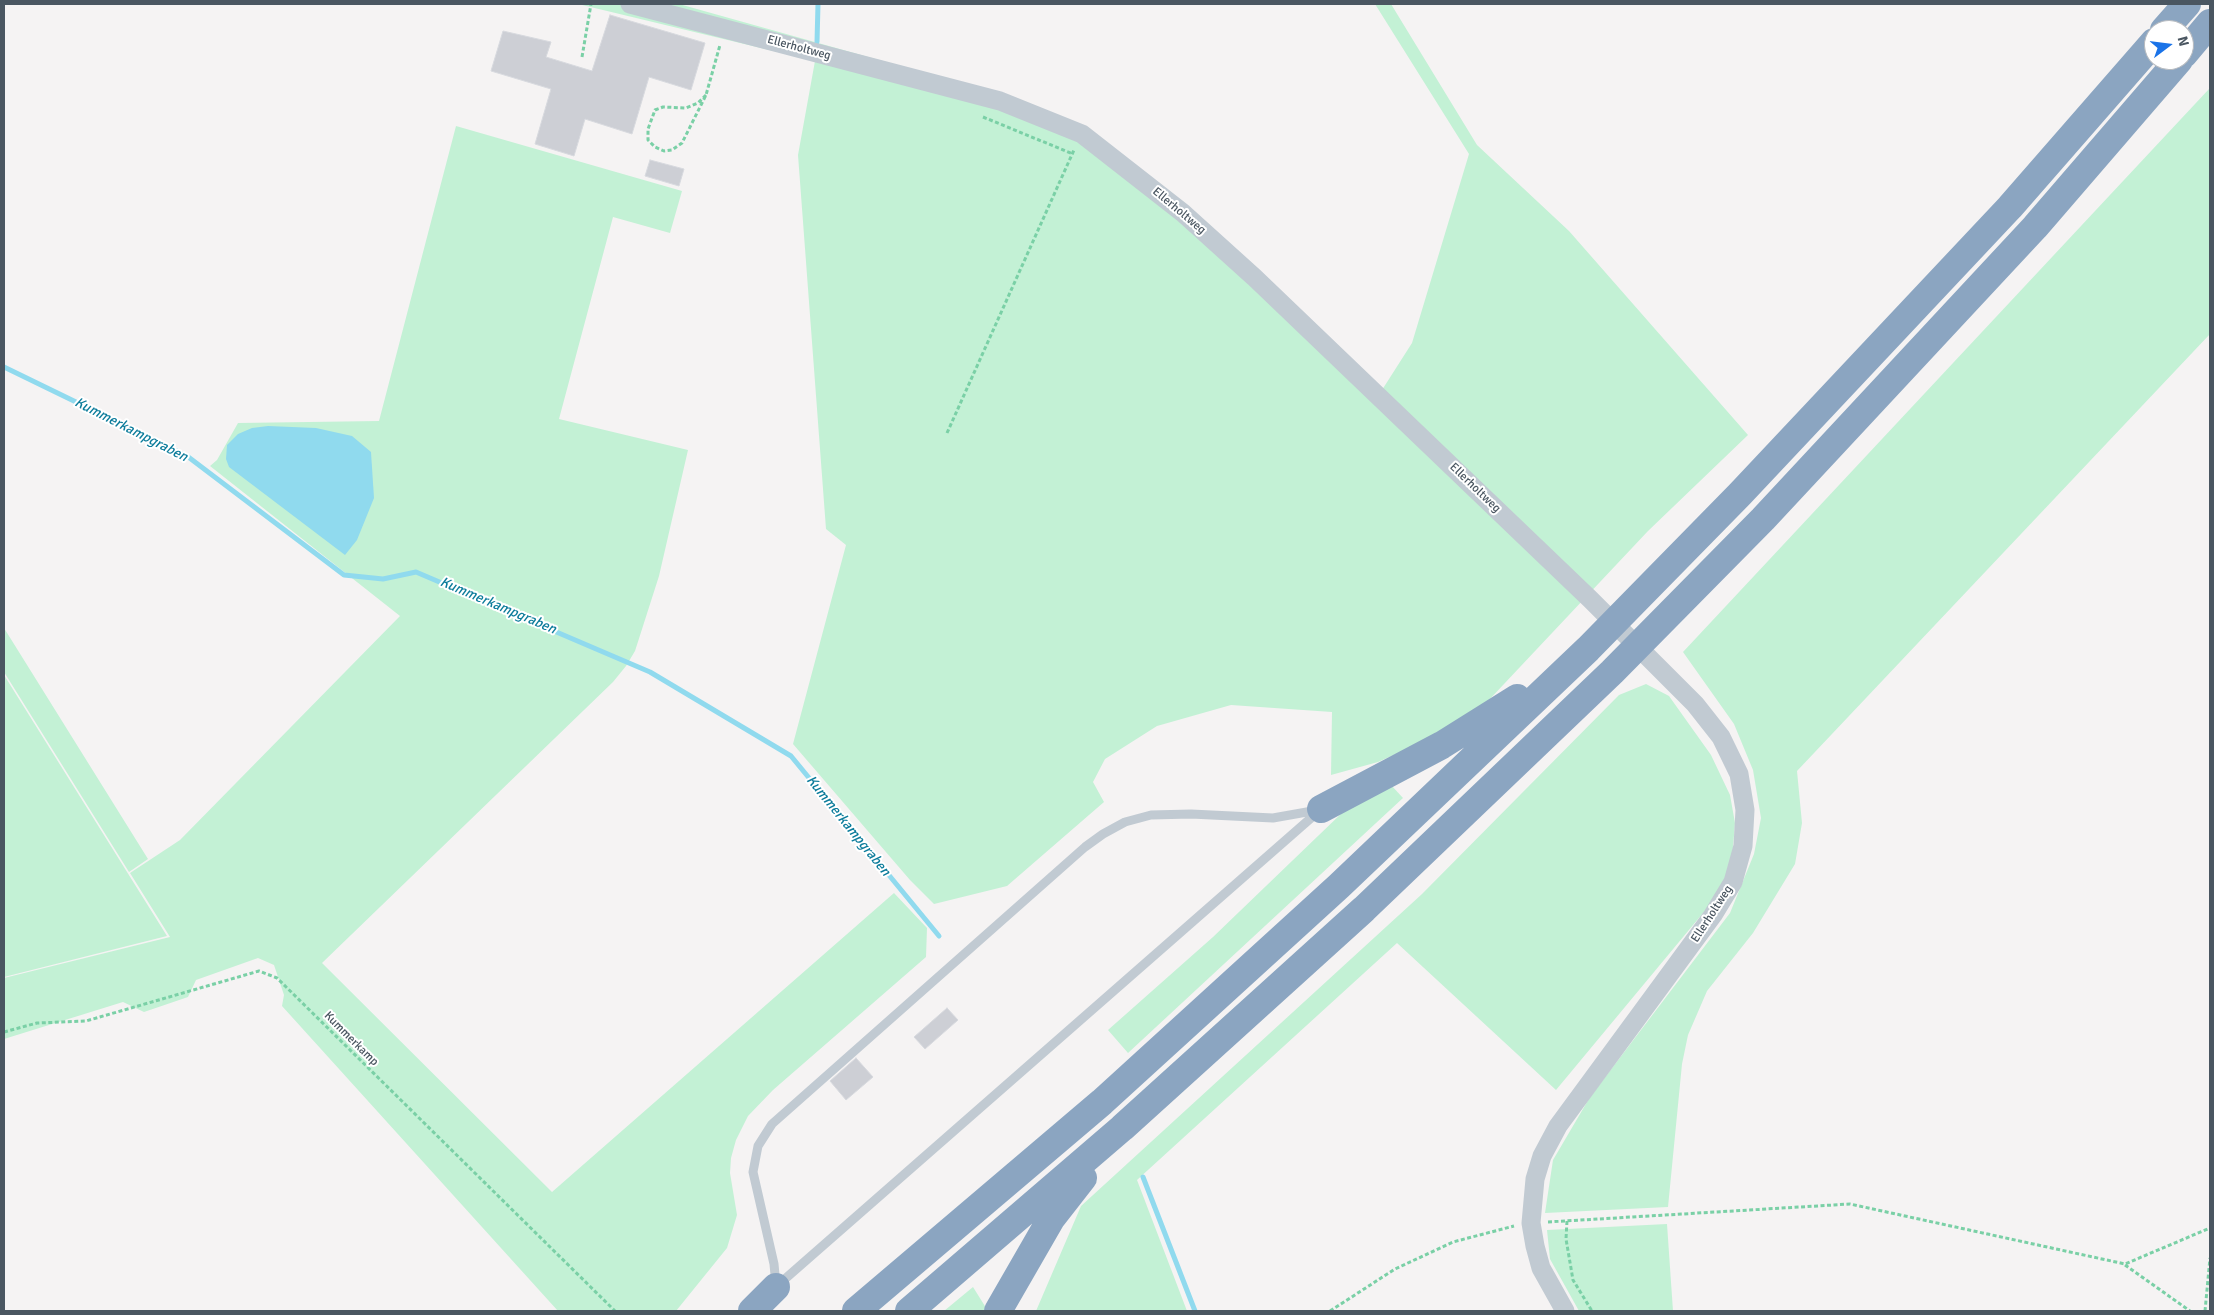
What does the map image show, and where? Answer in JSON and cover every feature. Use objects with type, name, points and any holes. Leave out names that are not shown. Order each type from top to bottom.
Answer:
[{"type":"highway","points":[[2173,20],[2187,4]]},
{"type":"highway","points":[[2194,42],[2210,23]]},
{"type":"highway","points":[[856,1311],[1109,1095],[1339,886],[1588,649],[1740,494],[2010,207],[2144,53]]},
{"type":"highway","points":[[909,1311],[1122,1128],[1371,903],[1612,672],[1763,519],[2035,228],[2170,70]]},
{"type":"highway","points":[[1321,809],[1442,745],[1488,718],[1588,649]]},
{"type":"highway","points":[[998,1311],[1051,1219],[1122,1128]]},
{"type":"highway","points":[[752,1311],[776,1287]]},
{"type":"street","name":"Ellerholtweg","points":[[630,4],[1000,101],[1082,134],[1190,219],[1383,400],[1590,599],[1695,704],[1721,737],[1739,774],[1745,810],[1743,846],[1733,882],[1713,915],[1558,1126],[1542,1156],[1532,1203],[1531,1224],[1541,1268],[1566,1311]]},
{"type":"lane","points":[[776,1287],[1321,809]]},
{"type":"lane","points":[[776,1287],[774,1264],[753,1172],[758,1146],[772,1124],[1077,853],[1126,822],[1151,816],[1191,814],[1273,818],[1321,809]]},
{"type":"path","points":[[582,57],[591,4]]},
{"type":"path","points":[[706,95],[698,103],[686,108],[663,107],[656,110],[648,129],[648,140],[655,147],[664,151],[672,150],[682,143],[706,95],[724,28]]},
{"type":"path","points":[[977,114],[1073,154]]},
{"type":"path","points":[[947,433],[1082,134]]},
{"type":"path","name":"Kummerkamp","points":[[4,1032],[37,1023],[86,1021],[259,971],[277,978],[615,1311]]},
{"type":"path","points":[[1330,1311],[1395,1269],[1452,1242],[1507,1227],[1567,1221],[1850,1204],[2125,1264],[2190,1311]]},
{"type":"path","points":[[1567,1221],[1566,1239],[1574,1280],[1592,1311]]},
{"type":"path","points":[[2125,1264],[2210,1228]]},
{"type":"path","points":[[2205,1311],[2210,1258]]},
{"type":"green space","points":[[578,4],[679,4],[1004,95],[1084,130],[1382,390],[1412,343],[1469,154],[1375,4],[1391,4],[1477,145],[1569,231],[1748,435],[1648,531],[1488,701],[1436,736],[1378,762],[1331,775],[1332,712],[1231,705],[1157,726],[1105,759],[1093,782],[1104,802],[1007,886],[934,904],[910,880],[793,744],[846,545],[826,529],[798,155],[815,61]]},
{"type":"green space","points":[[2209,89],[2210,334],[1797,771],[1802,823],[1795,864],[1753,933],[1707,991],[1688,1035],[1682,1064],[1668,1207],[1545,1213],[1553,1160],[1590,1097],[1730,913],[1754,854],[1761,818],[1753,770],[1734,724],[1683,652]]},
{"type":"green space","points":[[456,126],[682,191],[670,233],[613,217],[559,419],[688,450],[659,576],[635,651],[626,666],[613,682],[322,963],[552,1192],[894,893],[927,928],[926,957],[773,1090],[748,1116],[736,1140],[731,1158],[730,1173],[737,1215],[727,1248],[676,1311],[558,1311],[282,1006],[284,995],[274,965],[258,958],[196,980],[188,997],[144,1012],[123,1002],[4,1039],[4,978],[170,937],[130,873],[180,840],[400,616],[210,466],[217,460],[238,423],[379,421]]},
{"type":"green space","points":[[4,628],[148,859],[129,872],[4,672]]},
{"type":"green space","points":[[4,675],[167,936],[4,977]]},
{"type":"green space","points":[[1646,684],[1669,696],[1711,755],[1730,795],[1735,823],[1732,860],[1723,883],[1708,907],[1556,1090],[1397,943],[1137,1180],[1187,1311],[1036,1311],[1081,1206],[1422,894],[1619,695]]},
{"type":"green space","points":[[1391,785],[1403,798],[1128,1053],[1108,1030],[1213,937],[1345,810]]},
{"type":"green space","points":[[1667,1224],[1673,1311],[1579,1311],[1550,1259],[1547,1230]]},
{"type":"green space","points":[[973,1287],[988,1311],[944,1311]]},
{"type":"water","points":[[268,426],[316,428],[352,436],[371,452],[374,498],[357,540],[345,555],[229,467],[226,459],[227,445],[238,434],[252,428]]},
{"type":"building","points":[[610,15],[705,43],[691,90],[649,77],[632,134],[585,119],[574,156],[535,144],[551,89],[491,71],[503,31],[551,42],[546,57],[592,71]]},
{"type":"building","points":[[650,160],[684,169],[679,186],[645,176]]},
{"type":"building","points":[[947,1008],[958,1020],[925,1049],[914,1037]]},
{"type":"building","points":[[856,1058],[873,1077],[846,1100],[830,1081]]},
{"type":"waterway","points":[[817,42],[818,4]]},
{"type":"waterway","name":"Kummerkampgraben","points":[[4,367],[187,456],[344,575],[383,579],[416,572],[650,672],[791,756],[939,936]]},
{"type":"waterway","name":"Kummerkampgraben","points":[[1143,1177],[1195,1311]]}]
